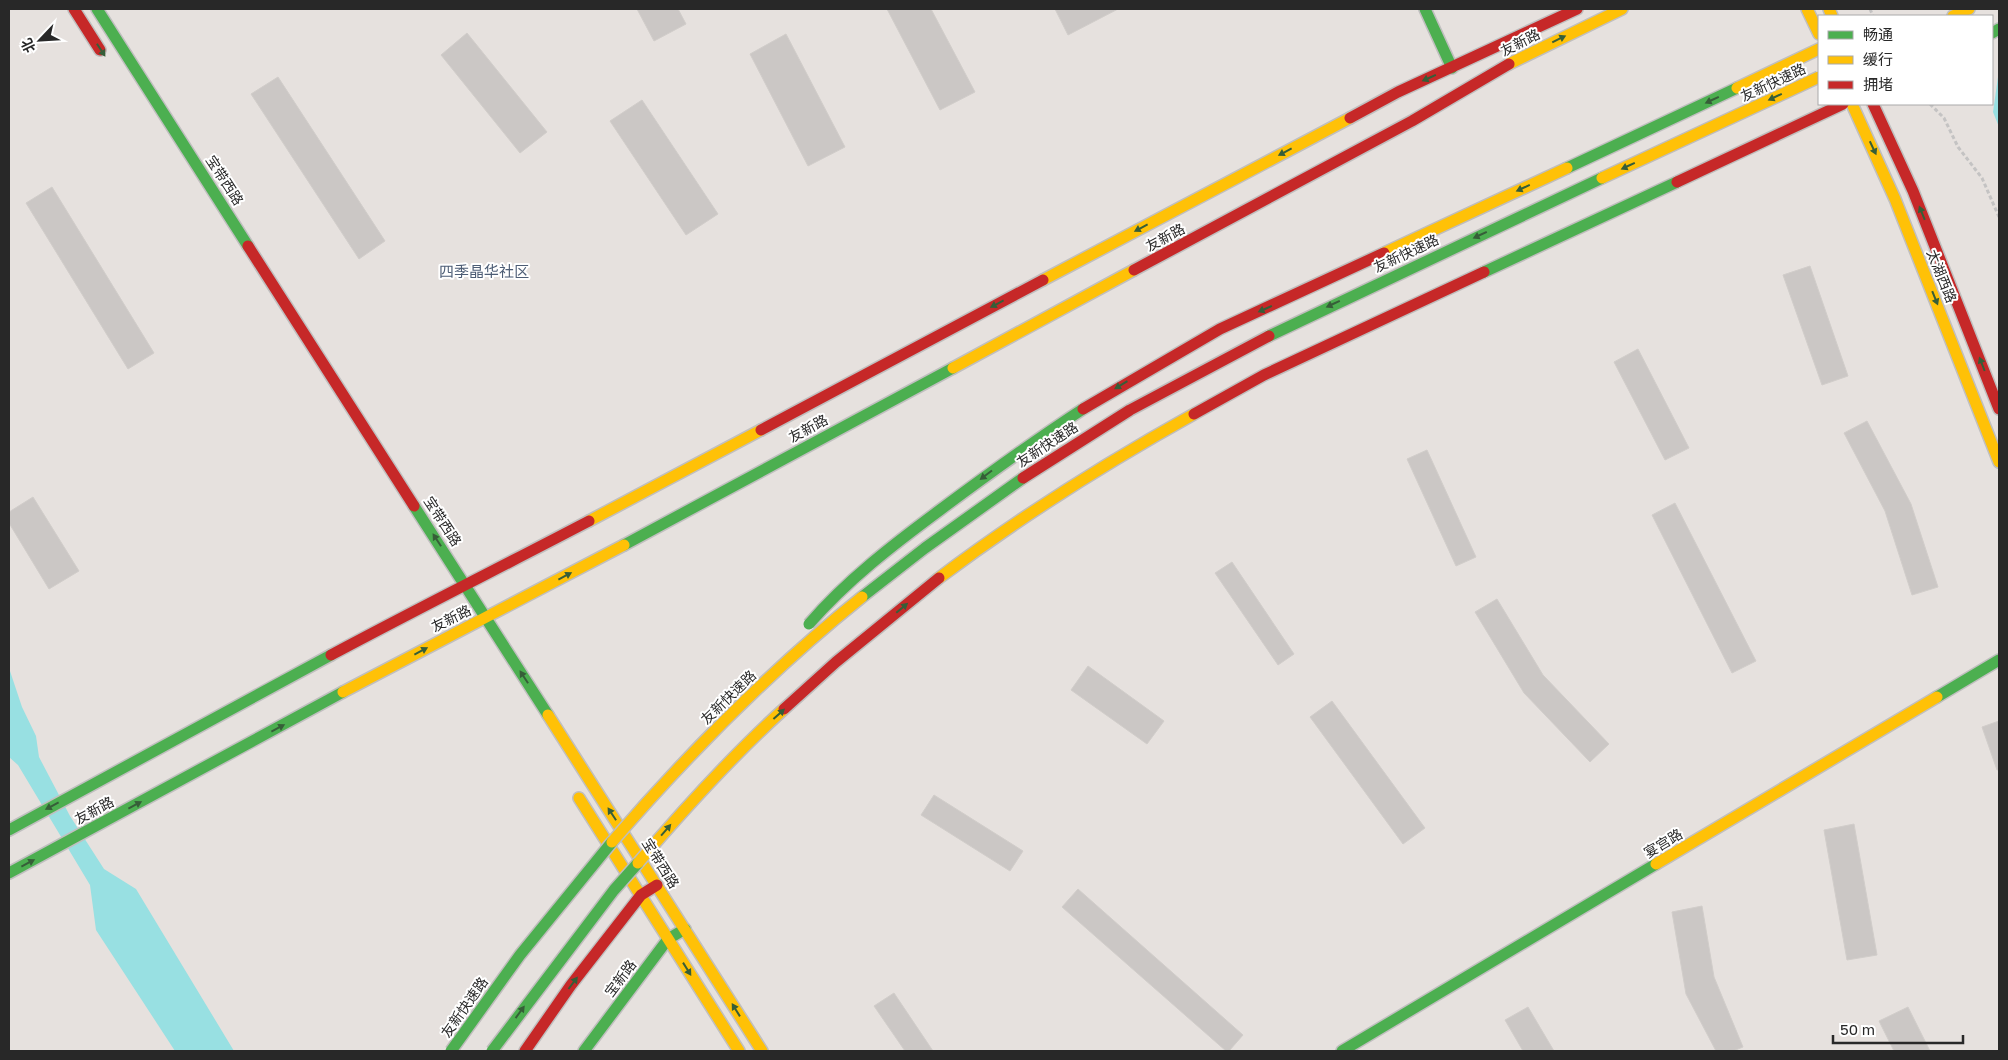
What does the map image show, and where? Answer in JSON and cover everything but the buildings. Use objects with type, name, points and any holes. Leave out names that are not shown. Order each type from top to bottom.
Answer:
[{"type":"main road","points":[[74,9],[106,59]]},
{"type":"main road","name":"宝带西路","points":[[97,9],[762,1051]]},
{"type":"main road","points":[[1425,9],[1452,68]]},
{"type":"main road","name":"友新路","points":[[9,830],[448,592],[466,585],[1398,92],[1506,44],[1577,9]]},
{"type":"main road","name":"友新路","points":[[9,873],[1412,121],[1515,61],[1622,9]]},
{"type":"main road","points":[[1807,9],[1818,32]]},
{"type":"main road","points":[[1955,15],[1969,9]]},
{"type":"main road","points":[[730,716],[831,598],[859,573],[978,481],[1064,420],[1166,358],[1220,329],[1818,49]]},
{"type":"main road","name":"友新快速路","points":[[451,1051],[504,977],[591,864],[660,785],[816,634],[898,569],[1039,466],[1139,405],[1252,342],[1818,77]]},
{"type":"main road","points":[[492,1051],[614,890],[684,809],[752,738],[843,656],[985,543],[1122,454],[1264,375],[1841,105]]},
{"type":"main road","name":"太湖西路","points":[[1852,105],[1895,198],[1999,462]]},
{"type":"main road","name":"太湖西路","points":[[1873,105],[1913,191],[1999,409]]},
{"type":"main road","name":"宴宫路","points":[[1342,1051],[1999,660]]},
{"type":"main road","points":[[573,788],[739,1051]]},
{"type":"main road","points":[[524,1051],[571,985],[641,895],[657,885]]},
{"type":"main road","name":"宝新路","points":[[584,1051],[668,939],[685,929]]},
{"type":"main road","points":[[1363,1039],[1371,1051]]},
{"type":"path","points":[[1931,105],[1944,118],[1958,147],[1982,178],[1999,217]]},
{"type":"water","points":[[1999,70],[1999,127],[1993,112]]},
{"type":"water","points":[[9,668],[22,707],[36,736],[39,757],[70,816],[104,869],[136,889],[234,1051],[175,1051],[96,930],[90,885],[18,765],[9,757]]},
{"type":"traffic: fast","points":[[97,9],[248,246]]},
{"type":"traffic: fast","points":[[1425,9],[1452,68]]},
{"type":"traffic: fast","points":[[1993,32],[1999,29]]},
{"type":"traffic: fast","points":[[1567,168],[1737,88]]},
{"type":"traffic: fast","points":[[1269,336],[1602,178]]},
{"type":"traffic: fast","points":[[1484,272],[1677,182]]},
{"type":"traffic: fast","points":[[624,545],[953,368]]},
{"type":"traffic: fast","points":[[809,624],[839,592],[905,536],[1011,458],[1083,409]]},
{"type":"traffic: fast","points":[[862,597],[925,548],[1023,478]]},
{"type":"traffic: fast","points":[[414,506],[548,715]]},
{"type":"traffic: fast","points":[[9,830],[331,655]]},
{"type":"traffic: fast","points":[[1937,697],[1999,660]]},
{"type":"traffic: fast","points":[[9,873],[343,692]]},
{"type":"traffic: fast","points":[[451,1051],[520,955],[612,842]]},
{"type":"traffic: fast","points":[[492,1051],[614,890],[638,863]]},
{"type":"traffic: fast","points":[[1342,1051],[1656,864]]},
{"type":"traffic: fast","points":[[584,1051],[668,939],[685,929]]},
{"type":"traffic: slow","points":[[1509,64],[1622,9]]},
{"type":"traffic: slow","points":[[1807,9],[1818,32]]},
{"type":"traffic: slow","points":[[1829,9],[1832,15]]},
{"type":"traffic: slow","points":[[1955,15],[1969,9]]},
{"type":"traffic: slow","points":[[1737,88],[1818,49]]},
{"type":"traffic: slow","points":[[1602,178],[1818,77]]},
{"type":"traffic: slow","points":[[1852,105],[1895,199],[1999,462]]},
{"type":"traffic: slow","points":[[1043,280],[1350,118]]},
{"type":"traffic: slow","points":[[1384,253],[1567,168]]},
{"type":"traffic: slow","points":[[953,368],[1134,270]]},
{"type":"traffic: slow","points":[[939,578],[1064,492],[1194,414]]},
{"type":"traffic: slow","points":[[589,521],[761,430]]},
{"type":"traffic: slow","points":[[343,692],[624,545]]},
{"type":"traffic: slow","points":[[612,842],[670,777],[731,714],[795,654],[862,597]]},
{"type":"traffic: slow","points":[[1656,864],[1937,697]]},
{"type":"traffic: slow","points":[[638,863],[708,784],[784,709]]},
{"type":"traffic: slow","points":[[548,715],[762,1051]]},
{"type":"traffic: slow","points":[[579,798],[739,1051]]},
{"type":"traffic: jam","points":[[74,9],[100,50]]},
{"type":"traffic: jam","points":[[1350,118],[1398,92],[1577,9]]},
{"type":"traffic: jam","points":[[1134,270],[1412,121],[1509,64]]},
{"type":"traffic: jam","points":[[1677,182],[1841,105]]},
{"type":"traffic: jam","points":[[1873,105],[1913,191],[1999,409]]},
{"type":"traffic: jam","points":[[248,246],[414,506]]},
{"type":"traffic: jam","points":[[1083,409],[1220,329],[1384,253]]},
{"type":"traffic: jam","points":[[1194,414],[1264,375],[1484,272]]},
{"type":"traffic: jam","points":[[761,430],[1043,280]]},
{"type":"traffic: jam","points":[[1023,478],[1130,410],[1269,336]]},
{"type":"traffic: jam","points":[[331,655],[589,521]]},
{"type":"traffic: jam","points":[[784,709],[836,662],[939,578]]},
{"type":"traffic: jam","points":[[525,1051],[571,985],[641,895],[657,885]]},
{"type":"district","name":"四季晶华社区","points":[[484,271]]}]
